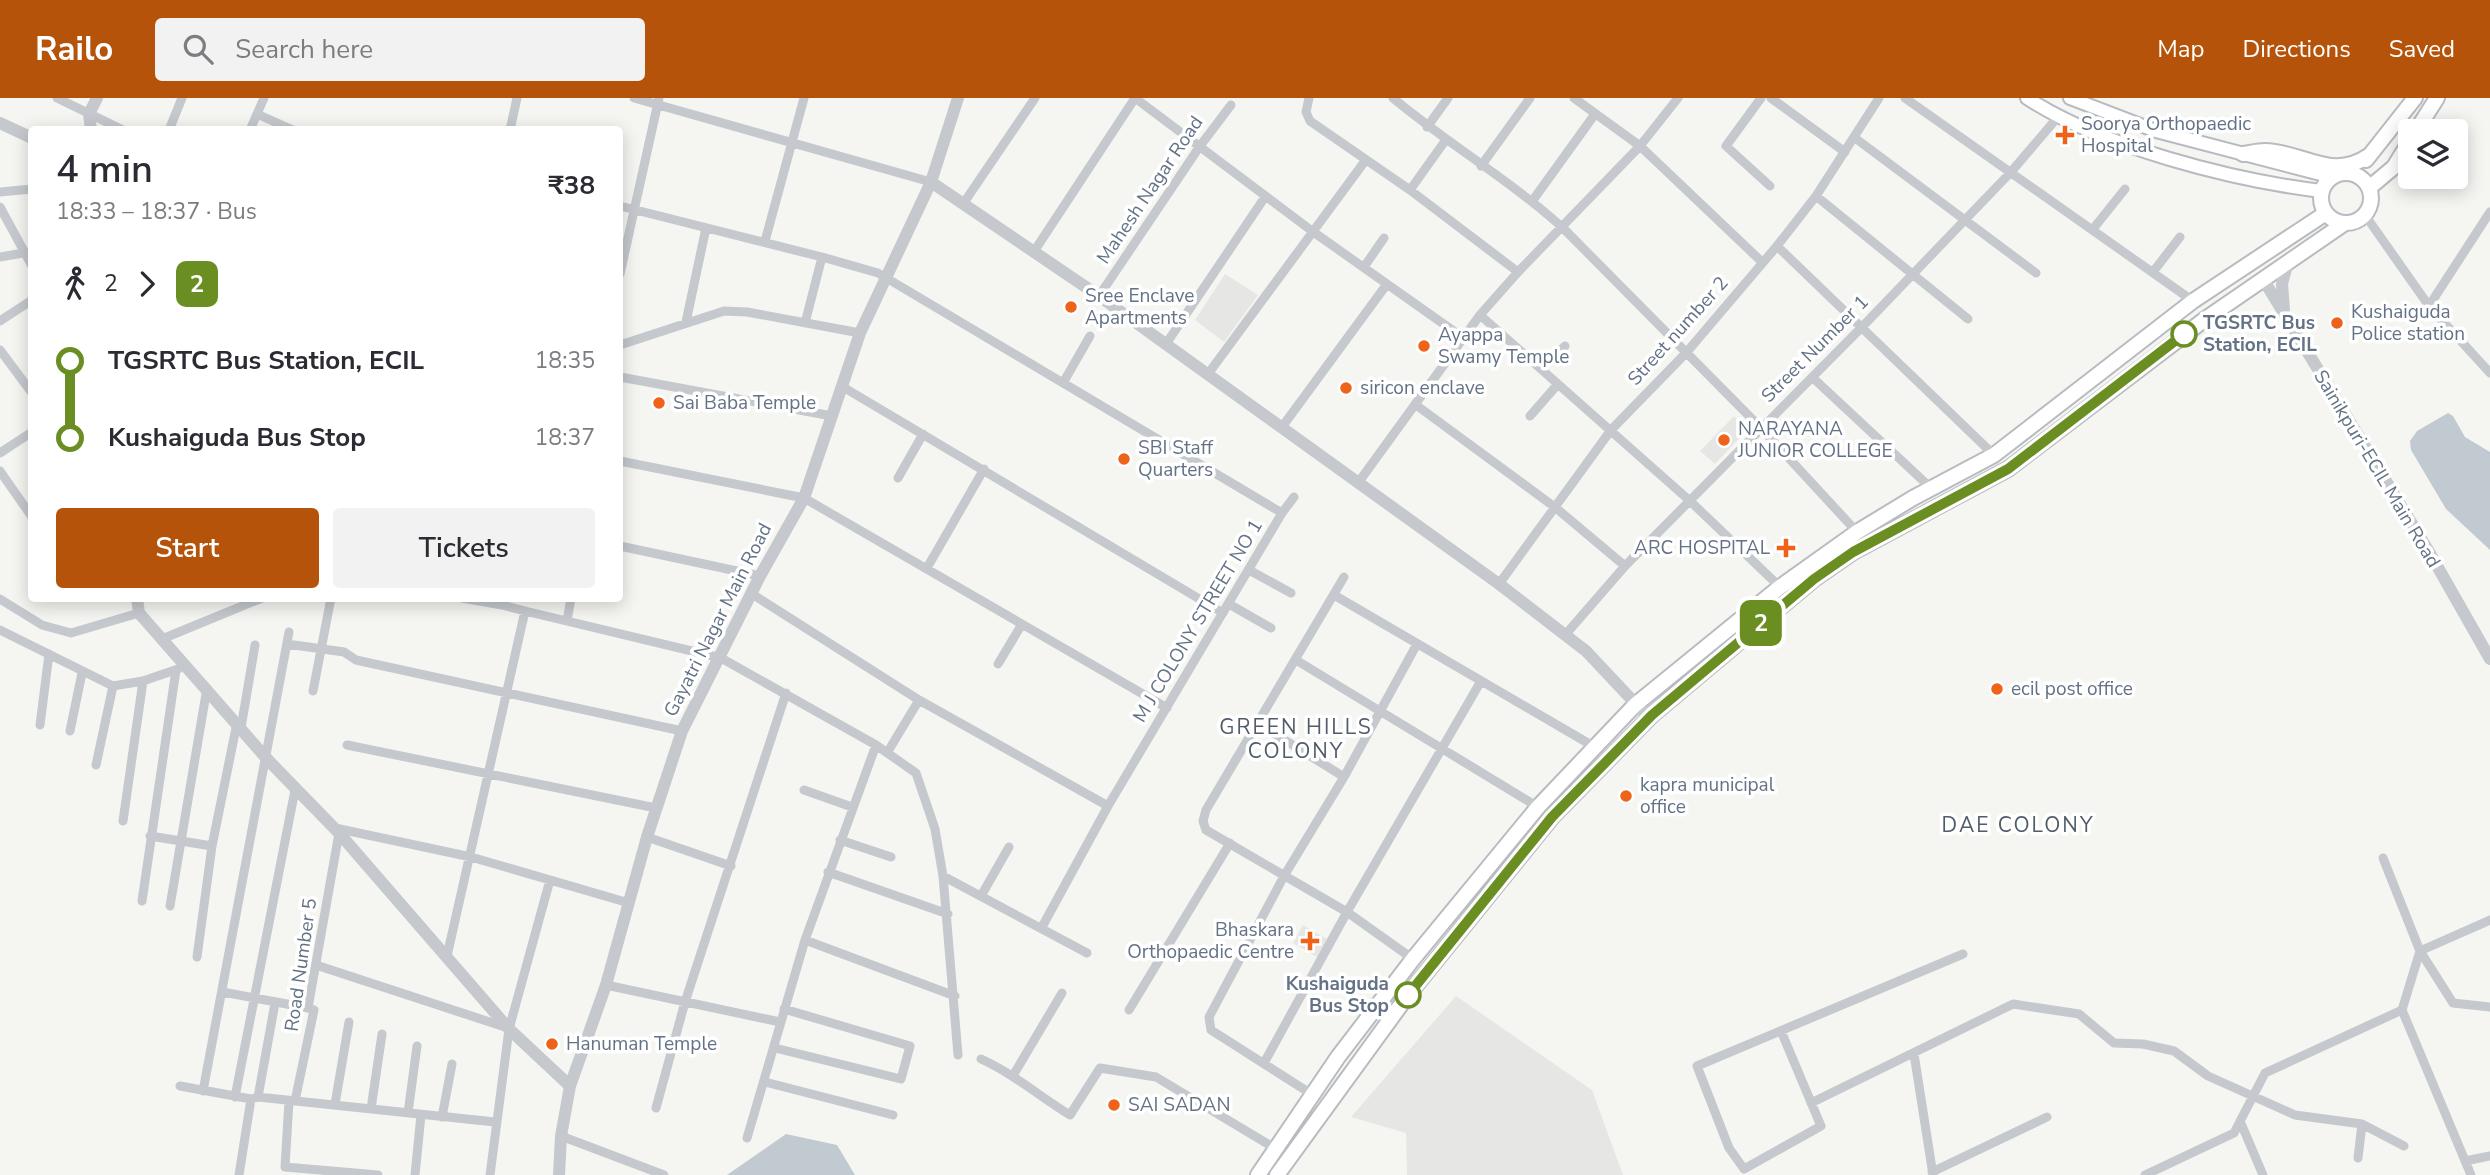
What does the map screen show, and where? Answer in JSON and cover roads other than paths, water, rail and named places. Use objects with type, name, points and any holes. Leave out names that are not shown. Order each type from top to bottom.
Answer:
[{"type":"main road","points":[[2027,98],[2057,118],[2170,158],[2275,185],[2321,191]]},
{"type":"main road","points":[[2070,98],[2156,131],[2332,177],[2354,174],[2415,98]]},
{"type":"main road","points":[[2424,119],[2437,98]]},
{"type":"main road","points":[[2244,154],[2266,151],[2340,167],[2360,163],[2370,155]]},
{"type":"main road","points":[[2369,188],[2398,160]]},
{"type":"main road","points":[[1276,1175],[1408,995],[1552,817],[1649,718],[1814,579],[1853,552],[2008,469],[2132,373],[2263,279],[2345,223],[2364,215],[2371,202],[2369,188],[2354,174]]},
{"type":"main road","points":[[2332,177],[2321,191],[2320,199],[2326,213],[2345,223]]},
{"type":"main road","points":[[1258,1175],[1413,959],[1538,807],[1593,746],[1635,705],[1780,587],[1857,532],[1994,455],[2193,300],[2326,213]]},
{"type":"street","points":[[57,98],[114,126]]},
{"type":"street","points":[[90,126],[89,114],[97,98]]},
{"type":"street","points":[[171,126],[182,98]]},
{"type":"street","points":[[252,126],[264,98]]},
{"type":"street","points":[[511,126],[517,98]]},
{"type":"street","points":[[634,98],[659,101],[931,182],[1099,296],[1566,634],[1608,672],[1649,718]]},
{"type":"street","points":[[765,242],[804,98]]},
{"type":"street","name":"Gayatri Nagar Main Road","points":[[559,1175],[561,1136],[570,1086],[606,985],[647,836],[681,731],[721,658],[760,576],[804,498],[860,333],[931,182],[958,98]]},
{"type":"street","points":[[963,204],[1035,98]]},
{"type":"street","points":[[1033,253],[1135,98],[1312,232],[1462,337]]},
{"type":"street","points":[[1309,98],[1306,112],[1310,121],[1410,190],[1518,272]]},
{"type":"street","points":[[1393,98],[1445,141],[1533,200],[1563,228],[1761,428],[1857,532]]},
{"type":"street","points":[[1427,127],[1448,98]]},
{"type":"street","points":[[1480,166],[1530,98]]},
{"type":"street","points":[[1358,483],[1480,315],[1640,146],[1678,98]]},
{"type":"street","points":[[1761,98],[1726,146],[1770,186]]},
{"type":"street","points":[[1771,98],[1845,152]]},
{"type":"street","name":"Street number 2","points":[[1499,584],[1611,430],[1686,353],[1816,196],[1878,98]]},
{"type":"street","points":[[1905,98],[2193,300]]},
{"type":"street","points":[[1576,99],[1640,146],[1762,262]]},
{"type":"street","points":[[623,261],[659,101]]},
{"type":"street","name":"Mahesh Nagar Road","points":[[1099,296],[1200,146],[1231,105]]},
{"type":"street","points":[[257,114],[284,126]]},
{"type":"street","points":[[1533,200],[1595,114]]},
{"type":"street","name":"Street Number 1","points":[[1566,634],[1625,566],[1862,327],[2011,172],[2057,118]]},
{"type":"street","points":[[0,123],[28,136]]},
{"type":"street","points":[[1855,138],[2036,273]]},
{"type":"street","points":[[1410,190],[1445,141]]},
{"type":"street","points":[[1208,374],[1365,161]]},
{"type":"street","points":[[0,192],[28,189]]},
{"type":"street","points":[[2093,229],[2125,189]]},
{"type":"street","points":[[1816,196],[1968,320]]},
{"type":"street","points":[[1166,344],[1265,197]]},
{"type":"street","points":[[0,207],[28,260]]},
{"type":"street","name":"M J COLONY STREET NO 1","points":[[623,207],[869,269],[1282,513],[1108,806],[1042,928]]},
{"type":"street","points":[[2429,306],[2490,212]]},
{"type":"street","points":[[2364,215],[2429,306],[2490,373]]},
{"type":"street","points":[[686,322],[706,228]]},
{"type":"street","points":[[2153,272],[2180,237]]},
{"type":"street","points":[[1364,267],[1384,238]]},
{"type":"street","points":[[1777,246],[1994,455]]},
{"type":"street","points":[[0,257],[23,253]]},
{"type":"street","points":[[805,323],[822,257]]},
{"type":"street","points":[[2285,316],[2282,284],[2288,262]]},
{"type":"street","name":"Sainikpuri-ECIL Main Road","points":[[2263,279],[2490,659]]},
{"type":"street","points":[[1282,427],[1387,284]]},
{"type":"street","points":[[0,321],[28,303]]},
{"type":"street","points":[[623,344],[686,322],[735,311],[860,333]]},
{"type":"street","points":[[1480,315],[1690,500],[1780,587]]},
{"type":"street","points":[[1063,383],[1090,336]]},
{"type":"street","points":[[1541,368],[1565,346]]},
{"type":"street","points":[[0,350],[28,388]]},
{"type":"street","points":[[1812,377],[1932,489]]},
{"type":"street","points":[[623,378],[832,416]]},
{"type":"street","points":[[1530,416],[1558,384]]},
{"type":"street","points":[[843,387],[1226,608],[1271,628]]},
{"type":"street","points":[[1416,405],[1556,508],[1625,566]]},
{"type":"street","points":[[898,478],[923,434]]},
{"type":"street","points":[[0,453],[28,435]]},
{"type":"street","points":[[623,462],[804,498],[1167,708]]},
{"type":"street","points":[[927,568],[984,469]]},
{"type":"street","points":[[0,471],[28,511]]},
{"type":"street","points":[[1282,513],[1294,497]]},
{"type":"street","points":[[623,547],[760,576]]},
{"type":"street","points":[[1248,570],[1292,593]]},
{"type":"street","points":[[1344,577],[1203,817],[1206,830],[1347,912],[1413,959]]},
{"type":"street","points":[[752,594],[919,700],[1108,806]]},
{"type":"street","points":[[1334,595],[1593,746]]},
{"type":"street","points":[[0,598],[42,625],[71,633],[139,613]]},
{"type":"street","points":[[138,602],[139,613],[162,639],[181,668],[206,688],[295,790],[336,830],[509,1029],[570,1086]]},
{"type":"street","points":[[162,639],[252,602]]},
{"type":"street","points":[[313,691],[330,602]]},
{"type":"street","points":[[503,602],[525,611],[721,658],[876,745],[916,772],[935,829],[943,876],[958,1055]]},
{"type":"street","points":[[568,621],[570,602]]},
{"type":"street","points":[[447,956],[525,611]]},
{"type":"street","points":[[998,664],[1022,624]]},
{"type":"street","points":[[0,630],[82,673],[113,686],[143,681],[181,668]]},
{"type":"street","points":[[203,1091],[268,760],[289,632]]},
{"type":"street","points":[[287,644],[344,652],[356,660],[508,691],[681,731]]},
{"type":"street","points":[[1313,1095],[1211,1030],[1209,1017],[1284,876],[1381,713],[1418,644]]},
{"type":"street","points":[[197,957],[212,846],[255,645]]},
{"type":"street","points":[[40,725],[49,654]]},
{"type":"street","points":[[1296,660],[1538,807]]},
{"type":"street","points":[[142,901],[150,836],[181,668]]},
{"type":"street","points":[[70,731],[82,673]]},
{"type":"street","points":[[123,821],[143,681]]},
{"type":"street","points":[[1264,1063],[1347,912],[1481,681]]},
{"type":"street","points":[[96,765],[113,686]]},
{"type":"street","points":[[170,906],[206,688]]},
{"type":"street","points":[[656,1108],[685,1002],[732,866],[786,693]]},
{"type":"street","points":[[887,753],[919,700]]},
{"type":"street","points":[[1259,724],[1344,777]]},
{"type":"street","points":[[347,745],[656,808]]},
{"type":"street","points":[[747,1138],[775,1048],[780,1022],[828,872],[876,745]]},
{"type":"street","points":[[235,1097],[295,790]]},
{"type":"street","points":[[804,790],[852,807]]},
{"type":"street","points":[[336,830],[471,857],[629,903]]},
{"type":"street","name":"Road Number 5","points":[[292,1101],[314,1010],[308,1008],[336,830]]},
{"type":"street","points":[[150,836],[212,846]]},
{"type":"street","points":[[647,836],[732,866]]},
{"type":"street","points":[[840,840],[891,857]]},
{"type":"street","points":[[1129,1010],[1230,843]]},
{"type":"street","points":[[981,896],[1010,848]]},
{"type":"street","points":[[2382,858],[2420,951],[2453,1003],[2490,1007]]},
{"type":"street","points":[[828,872],[948,914]]},
{"type":"street","points":[[943,876],[1087,953]]},
{"type":"street","points":[[490,1175],[509,1029],[551,880]]},
{"type":"street","points":[[2471,1175],[2402,1010],[2420,951],[2490,920]]},
{"type":"street","points":[[806,940],[955,996]]},
{"type":"street","points":[[1781,1031],[1821,1126],[1744,1169],[1730,1148],[1697,1066],[1963,954]]},
{"type":"street","points":[[316,965],[509,1029]]},
{"type":"street","points":[[606,985],[780,1022]]},
{"type":"street","points":[[223,992],[308,1008]]},
{"type":"street","points":[[1014,1074],[1062,993]]},
{"type":"street","points":[[239,1175],[275,1003]]},
{"type":"street","points":[[1811,1103],[2013,1004],[2079,1014],[2114,1043],[2143,1044],[2174,1051],[2208,1076],[2295,1115],[2362,1124],[2404,1146]]},
{"type":"street","points":[[775,1048],[901,1079],[910,1046],[784,1009]]},
{"type":"street","points":[[2145,1175],[2234,1133],[2265,1073],[2402,1010]]},
{"type":"street","points":[[335,1104],[349,1022]]},
{"type":"street","points":[[371,1109],[382,1034]]},
{"type":"street","points":[[408,1113],[417,1046]]},
{"type":"street","points":[[1914,1054],[1933,1173],[2047,1117]]},
{"type":"street","points":[[981,1059],[1014,1074],[1025,1087],[1070,1115],[1100,1068],[1156,1077],[1276,1149]]},
{"type":"street","points":[[442,1117],[452,1064]]},
{"type":"street","points":[[765,1082],[893,1115]]},
{"type":"street","points":[[180,1086],[235,1097],[335,1104],[495,1122]]},
{"type":"street","points":[[292,1101],[284,1171],[378,1175]]},
{"type":"street","points":[[415,1175],[421,1115]]},
{"type":"street","points":[[2240,1121],[2263,1175]]},
{"type":"street","points":[[2358,1158],[2362,1124]]},
{"type":"street","points":[[561,1136],[664,1175]]},
{"type":"street","points":[[2465,1161],[2490,1156]]},
{"type":"place","name":"Soorya Orthopaedic Hospital","points":[[2065,135]]},
{"type":"place","name":"Sree Enclave Apartments","points":[[1071,307]]},
{"type":"place","name":"Kushaiguda Police station","points":[[2337,323]]},
{"type":"place","name":"TGSRTC Bus Station, ECIL","points":[[2184,334]]},
{"type":"place","name":"Ayappa Swamy Temple","points":[[1424,346]]},
{"type":"place","name":"siricon enclave","points":[[1346,388]]},
{"type":"place","name":"Sai Baba Temple","points":[[659,403]]},
{"type":"place","name":"NARAYANA JUNIOR COLLEGE","points":[[1724,440]]},
{"type":"place","name":"SBI Staff Quarters","points":[[1124,459]]},
{"type":"place","name":"ARC HOSPITAL","points":[[1786,548]]},
{"type":"place","name":"ecil post office","points":[[1997,689]]},
{"type":"place","name":"kapra municipal office","points":[[1626,796]]},
{"type":"place","name":"Bhaskara Orthopaedic Centre","points":[[1310,941]]},
{"type":"place","name":"Kushaiguda Bus Stop","points":[[1408,995]]},
{"type":"place","name":"Hanuman Temple","points":[[552,1044]]},
{"type":"place","name":"SAI SADAN","points":[[1114,1105]]},
{"type":"district","name":"GREEN HILLS COLONY","points":[[1296,739]]},
{"type":"district","name":"DAE COLONY","points":[[2018,825]]}]
